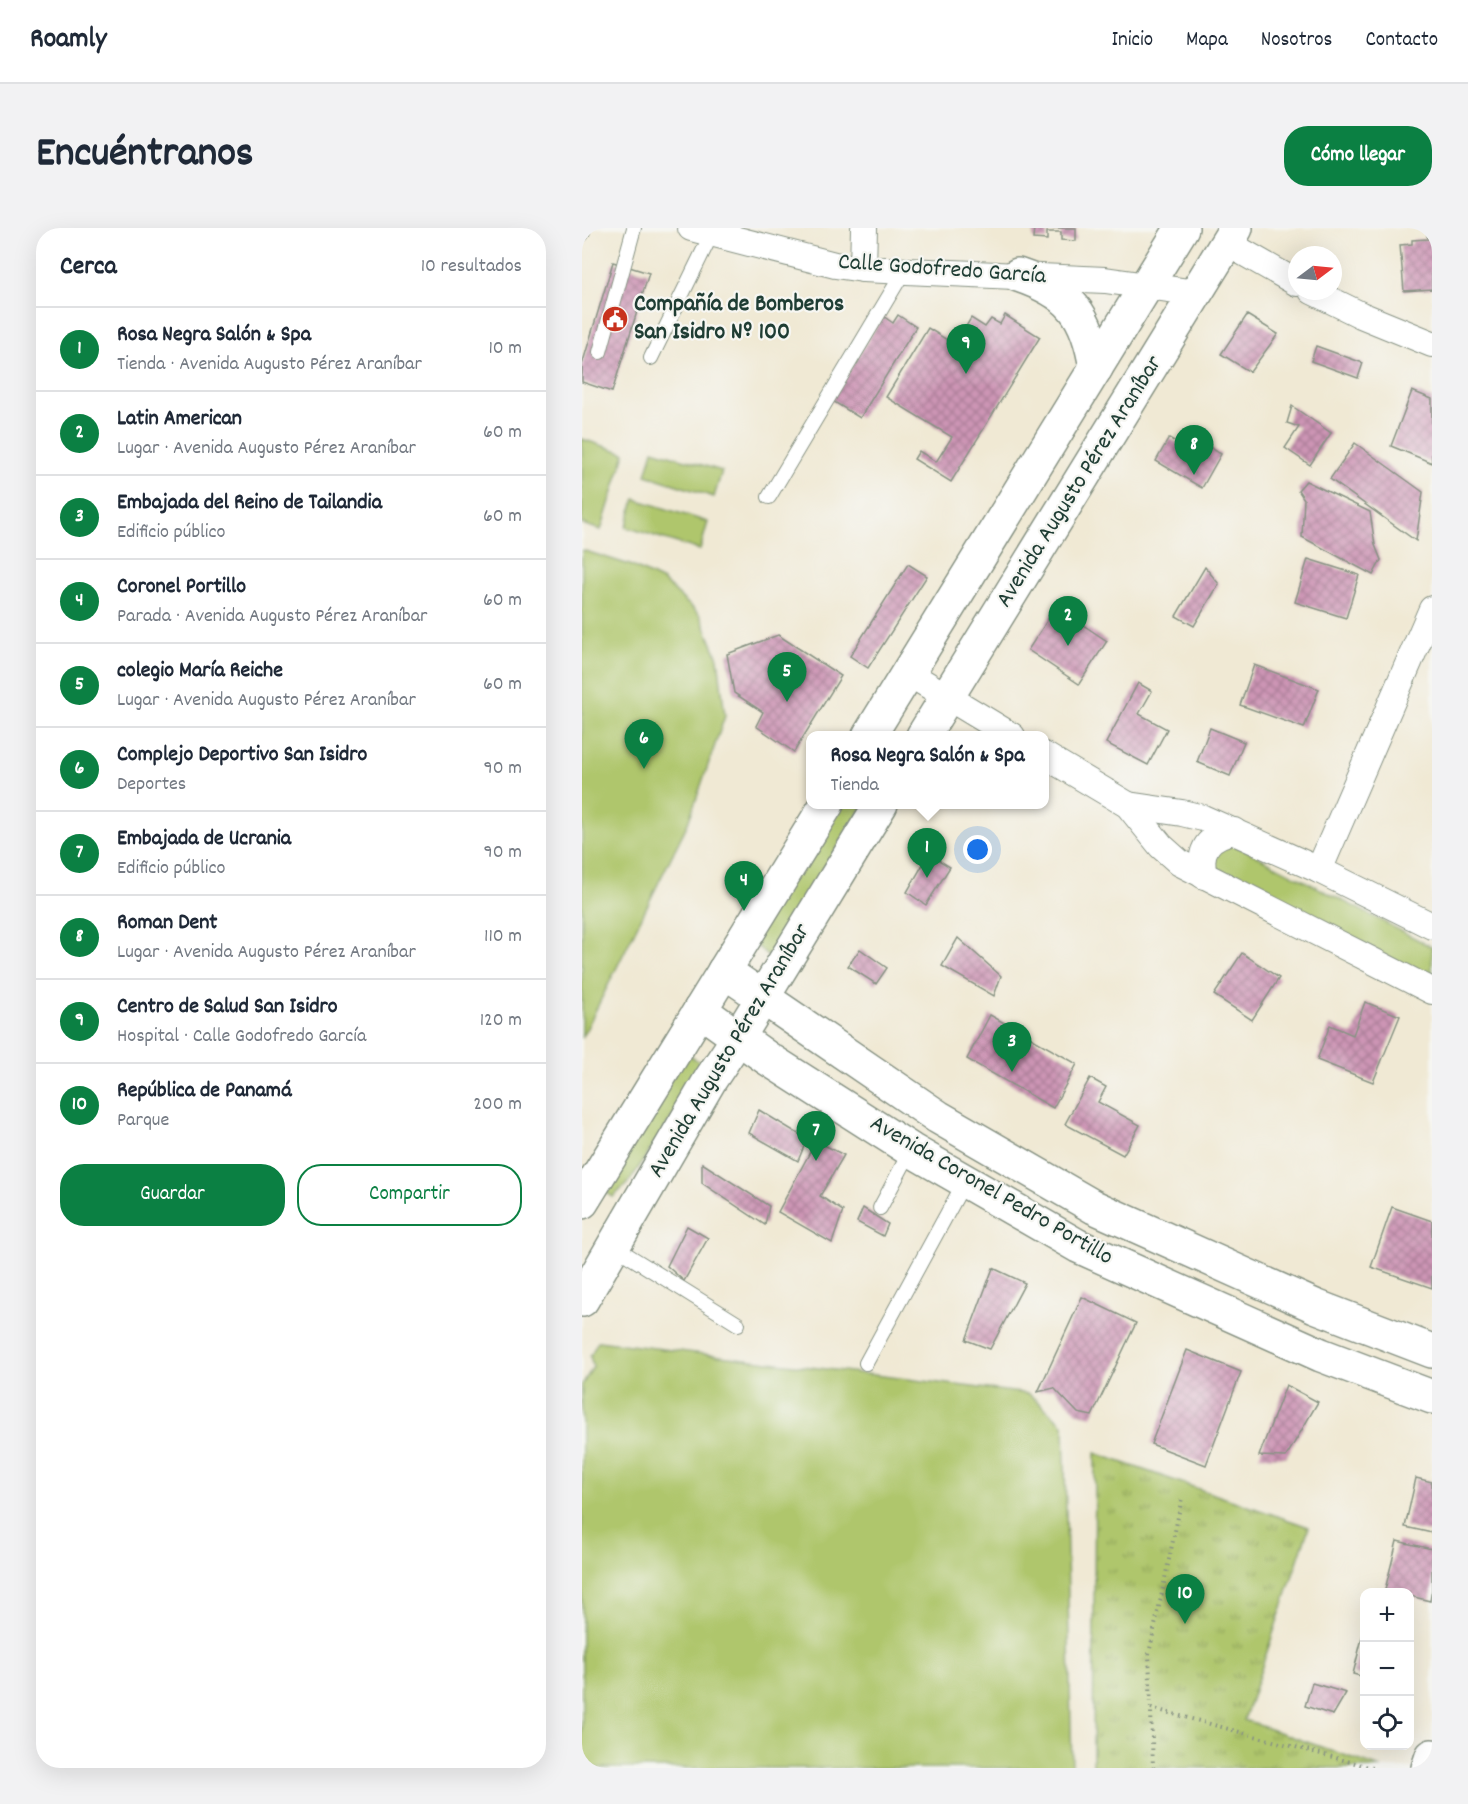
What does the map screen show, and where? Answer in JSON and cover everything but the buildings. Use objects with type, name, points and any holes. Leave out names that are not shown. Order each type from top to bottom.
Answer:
[{"type":"main road","name":"Avenida Augusto Pérez Araníbar","points":[[872,731],[1182,228]]},
{"type":"main road","name":"Avenida Augusto Pérez Araníbar","points":[[926,731],[1232,236]]},
{"type":"main road","points":[[1018,275],[1049,287],[1074,308],[1088,333],[1096,368]]},
{"type":"main road","name":"Avenida Augusto Pérez Araníbar","points":[[582,1202],[824,809]]},
{"type":"main road","name":"Avenida Augusto Pérez Araníbar","points":[[582,1300],[710,1080],[878,809]]},
{"type":"main road","name":"Avenida Coronel Pedro Portillo","points":[[724,971],[938,1117],[1094,1207],[1314,1306],[1432,1351]]},
{"type":"main road","name":"Avenida Coronel Pedro Portillo","points":[[700,1010],[738,1038],[911,1150],[1078,1246],[1321,1355],[1432,1397]]},
{"type":"main road","points":[[830,1097],[824,1084],[827,1071],[837,1062],[857,1061]]},
{"type":"main road","points":[[1428,1768],[1432,1756]]},
{"type":"street","points":[[863,269],[864,228]]},
{"type":"street","name":"Calle Godofredo García","points":[[702,231],[835,265],[863,269],[1105,280],[1196,293]]},
{"type":"street","points":[[1232,236],[1288,276]]},
{"type":"street","points":[[1330,300],[1432,344]]},
{"type":"street","points":[[1319,870],[1432,609]]},
{"type":"street","points":[[908,673],[1005,731]]},
{"type":"street","points":[[1049,758],[1128,805],[1161,846],[1180,863],[1432,991]]},
{"type":"street","points":[[1128,805],[1203,818],[1319,870],[1432,926]]},
{"type":"street","points":[[1204,876],[1201,863],[1204,851],[1211,840],[1221,833],[1234,831]]},
{"type":"lane","points":[[582,234],[584,228]]},
{"type":"lane","points":[[600,352],[634,228]]},
{"type":"lane","points":[[651,358],[702,231]]},
{"type":"lane","points":[[769,497],[904,271]]},
{"type":"lane","points":[[880,1208],[911,1150]]},
{"type":"lane","points":[[866,1363],[965,1180]]},
{"type":"lane","points":[[613,1246],[738,1324]]},
{"type":"path","points":[[1154,1768],[1149,1654],[1182,1498]]},
{"type":"path","points":[[1151,1708],[1373,1768]]},
{"type":"green space","points":[[582,439],[625,453],[601,530],[582,524]]},
{"type":"green space","points":[[653,450],[722,471],[714,497],[646,475]]},
{"type":"green space","points":[[635,499],[708,522],[700,550],[626,527]]},
{"type":"green space","points":[[582,550],[630,565],[663,581],[700,615],[718,658],[725,716],[688,823],[582,1038]]},
{"type":"green space","points":[[833,809],[861,809],[768,957],[751,940]]},
{"type":"green space","points":[[1228,841],[1432,947],[1432,980],[1214,867],[1210,854]]},
{"type":"green space","points":[[687,1054],[706,1066],[629,1182],[613,1197],[599,1187]]},
{"type":"green space","points":[[598,1341],[1029,1394],[1064,1425],[1072,1768],[582,1768],[582,1385],[593,1367],[590,1356]]},
{"type":"green space","points":[[1095,1453],[1309,1527],[1244,1720],[1381,1768],[1093,1768]]},
{"type":"place","name":"Compañía de Bomberos San Isidro Nº 100","points":[[615,319]]},
{"type":"place","name":"Centro de Salud San Isidro","points":[[966,374]]},
{"type":"place","name":"Roman Dent","points":[[1194,475]]},
{"type":"place","name":"Latin American","points":[[1068,646]]},
{"type":"place","name":"colegio María Reiche","points":[[787,702]]},
{"type":"place","name":"Complejo Deportivo San Isidro","points":[[644,769]]},
{"type":"place","name":"Rosa Negra Salón & Spa","points":[[927,878]]},
{"type":"place","name":"Coronel Portillo","points":[[744,911]]},
{"type":"place","name":"Embajada del Reino de Tailandia","points":[[1012,1072]]},
{"type":"place","name":"Embajada de Ucrania","points":[[816,1161]]},
{"type":"place","name":"República de Panamá","points":[[1185,1624]]}]
